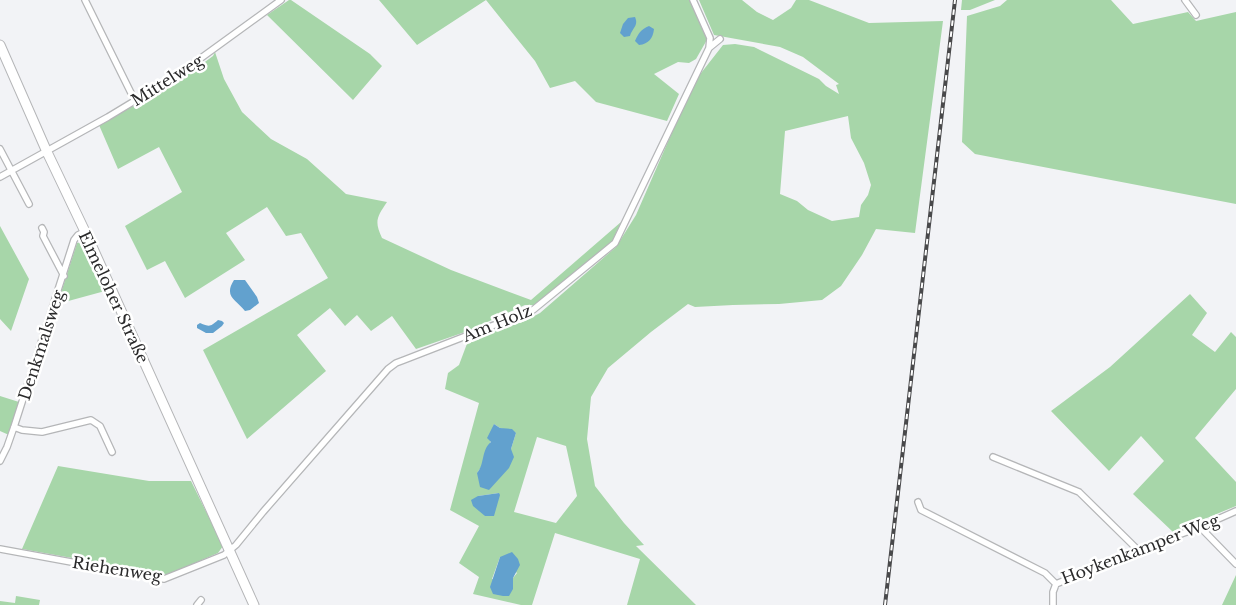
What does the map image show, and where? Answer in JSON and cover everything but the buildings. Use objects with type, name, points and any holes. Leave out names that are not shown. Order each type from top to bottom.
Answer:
[{"type":"street","points":[[85,0],[134,101]]},
{"type":"street","name":"Mittelweg","points":[[0,177],[47,152],[179,74],[281,0]]},
{"type":"street","points":[[693,0],[710,38],[709,48]]},
{"type":"street","points":[[1185,0],[1196,15]]},
{"type":"street","name":"Am Holz","points":[[229,550],[236,546],[263,512],[388,369],[396,363],[533,310],[615,243],[709,48],[720,39]]},
{"type":"street","name":"Elmeloher Straße","points":[[0,44],[47,152],[94,251],[254,605]]},
{"type":"street","points":[[0,148],[29,204]]},
{"type":"street","points":[[42,228],[43,236],[64,276]]},
{"type":"street","name":"Denkmalsweg","points":[[0,461],[14,427],[74,240],[84,232]]},
{"type":"street","points":[[14,427],[22,430],[42,432],[92,420],[100,426],[112,452]]},
{"type":"street","points":[[993,457],[1079,492],[1138,550]]},
{"type":"street","name":"Hoykenkamper Weg","points":[[918,502],[922,510],[1045,573],[1056,584],[1236,511]]},
{"type":"street","points":[[1200,527],[1236,564]]},
{"type":"street","name":"Riehenweg","points":[[0,549],[164,579],[224,556],[229,550]]},
{"type":"street","points":[[1053,605],[1053,592],[1056,584]]},
{"type":"green space","points":[[289,0],[370,54],[382,66],[353,100],[267,15]]},
{"type":"green space","points":[[379,0],[486,0],[417,45]]},
{"type":"green space","points":[[486,0],[691,0],[708,38],[696,59],[689,63],[678,62],[654,74],[679,94],[667,121],[596,102],[575,81],[550,88],[535,61]]},
{"type":"green space","points":[[699,0],[742,0],[757,12],[773,20],[791,8],[796,0],[809,0],[869,23],[943,21],[915,233],[876,229],[862,255],[841,286],[822,300],[779,304],[695,307],[688,304],[608,368],[591,397],[587,439],[595,486],[644,545],[636,546],[696,605],[627,605],[640,559],[555,533],[532,605],[521,605],[473,594],[479,577],[459,563],[479,526],[450,510],[479,403],[445,389],[448,373],[459,365],[468,341],[525,321],[540,313],[616,247],[636,215],[694,82],[723,45],[735,44],[754,47],[819,79],[839,94],[836,85],[839,84],[803,57],[780,47],[714,35]],"holes":[[[848,116],[851,138],[864,163],[871,185],[868,195],[861,205],[859,217],[832,221],[808,210],[797,201],[780,194],[785,131]],[[494,424],[516,433],[511,449],[477,473],[481,468],[490,443]],[[537,437],[566,446],[577,496],[556,523],[514,512]],[[499,493],[485,516],[478,496]],[[500,557],[517,573],[513,578],[492,579]]]},
{"type":"green space","points":[[962,0],[995,0],[970,10],[961,10]]},
{"type":"green space","points":[[1007,0],[1111,0],[1133,24],[1188,12],[1196,21],[1236,12],[1236,204],[975,154],[962,142],[967,16],[1000,6]]},
{"type":"green space","points":[[215,52],[224,79],[242,112],[271,139],[307,159],[346,194],[387,202],[377,223],[382,238],[451,270],[531,300],[621,222],[612,242],[534,305],[525,305],[465,332],[416,349],[392,316],[371,331],[357,315],[345,326],[330,308],[297,335],[326,371],[247,439],[203,350],[328,278],[301,233],[286,236],[267,207],[226,233],[245,260],[185,298],[165,261],[147,270],[125,226],[182,192],[159,147],[118,169],[99,125],[183,78],[213,56]]},
{"type":"green space","points":[[0,226],[29,279],[11,331],[0,319]]},
{"type":"green space","points":[[83,242],[105,291],[61,303],[58,302],[77,243]]},
{"type":"green space","points":[[1190,294],[1207,313],[1192,335],[1215,352],[1231,332],[1236,337],[1236,389],[1195,438],[1236,482],[1236,506],[1173,532],[1133,494],[1164,461],[1141,436],[1109,471],[1051,411],[1110,367]]},
{"type":"green space","points":[[0,396],[19,402],[9,435],[0,431]]},
{"type":"green space","points":[[58,466],[149,481],[191,481],[223,546],[218,553],[167,575],[22,549]]},
{"type":"green space","points":[[1236,575],[1236,605],[1222,605]]},
{"type":"green space","points":[[16,596],[40,600],[39,605],[0,605],[0,601],[15,603]]},
{"type":"water","points":[[635,17],[636,25],[630,36],[624,37],[620,33],[623,24],[628,18]]},
{"type":"water","points":[[649,26],[654,29],[653,35],[648,42],[639,45],[635,41],[637,36]]},
{"type":"water","points":[[234,280],[245,280],[257,297],[259,303],[250,310],[245,311],[232,298],[230,290]]},
{"type":"water","points":[[218,320],[224,323],[213,333],[206,333],[197,328],[197,325],[200,323],[210,326]]},
{"type":"water","points":[[494,424],[500,428],[512,429],[516,433],[511,449],[514,457],[509,468],[489,490],[480,487],[477,473],[486,449],[491,442],[487,438]]},
{"type":"water","points":[[499,493],[494,516],[485,516],[473,506],[471,500],[478,496]]},
{"type":"water","points":[[512,552],[520,565],[513,578],[513,589],[509,596],[493,594],[490,587],[500,557]]},
{"type":"railway","points":[[885,605],[955,0]]}]
